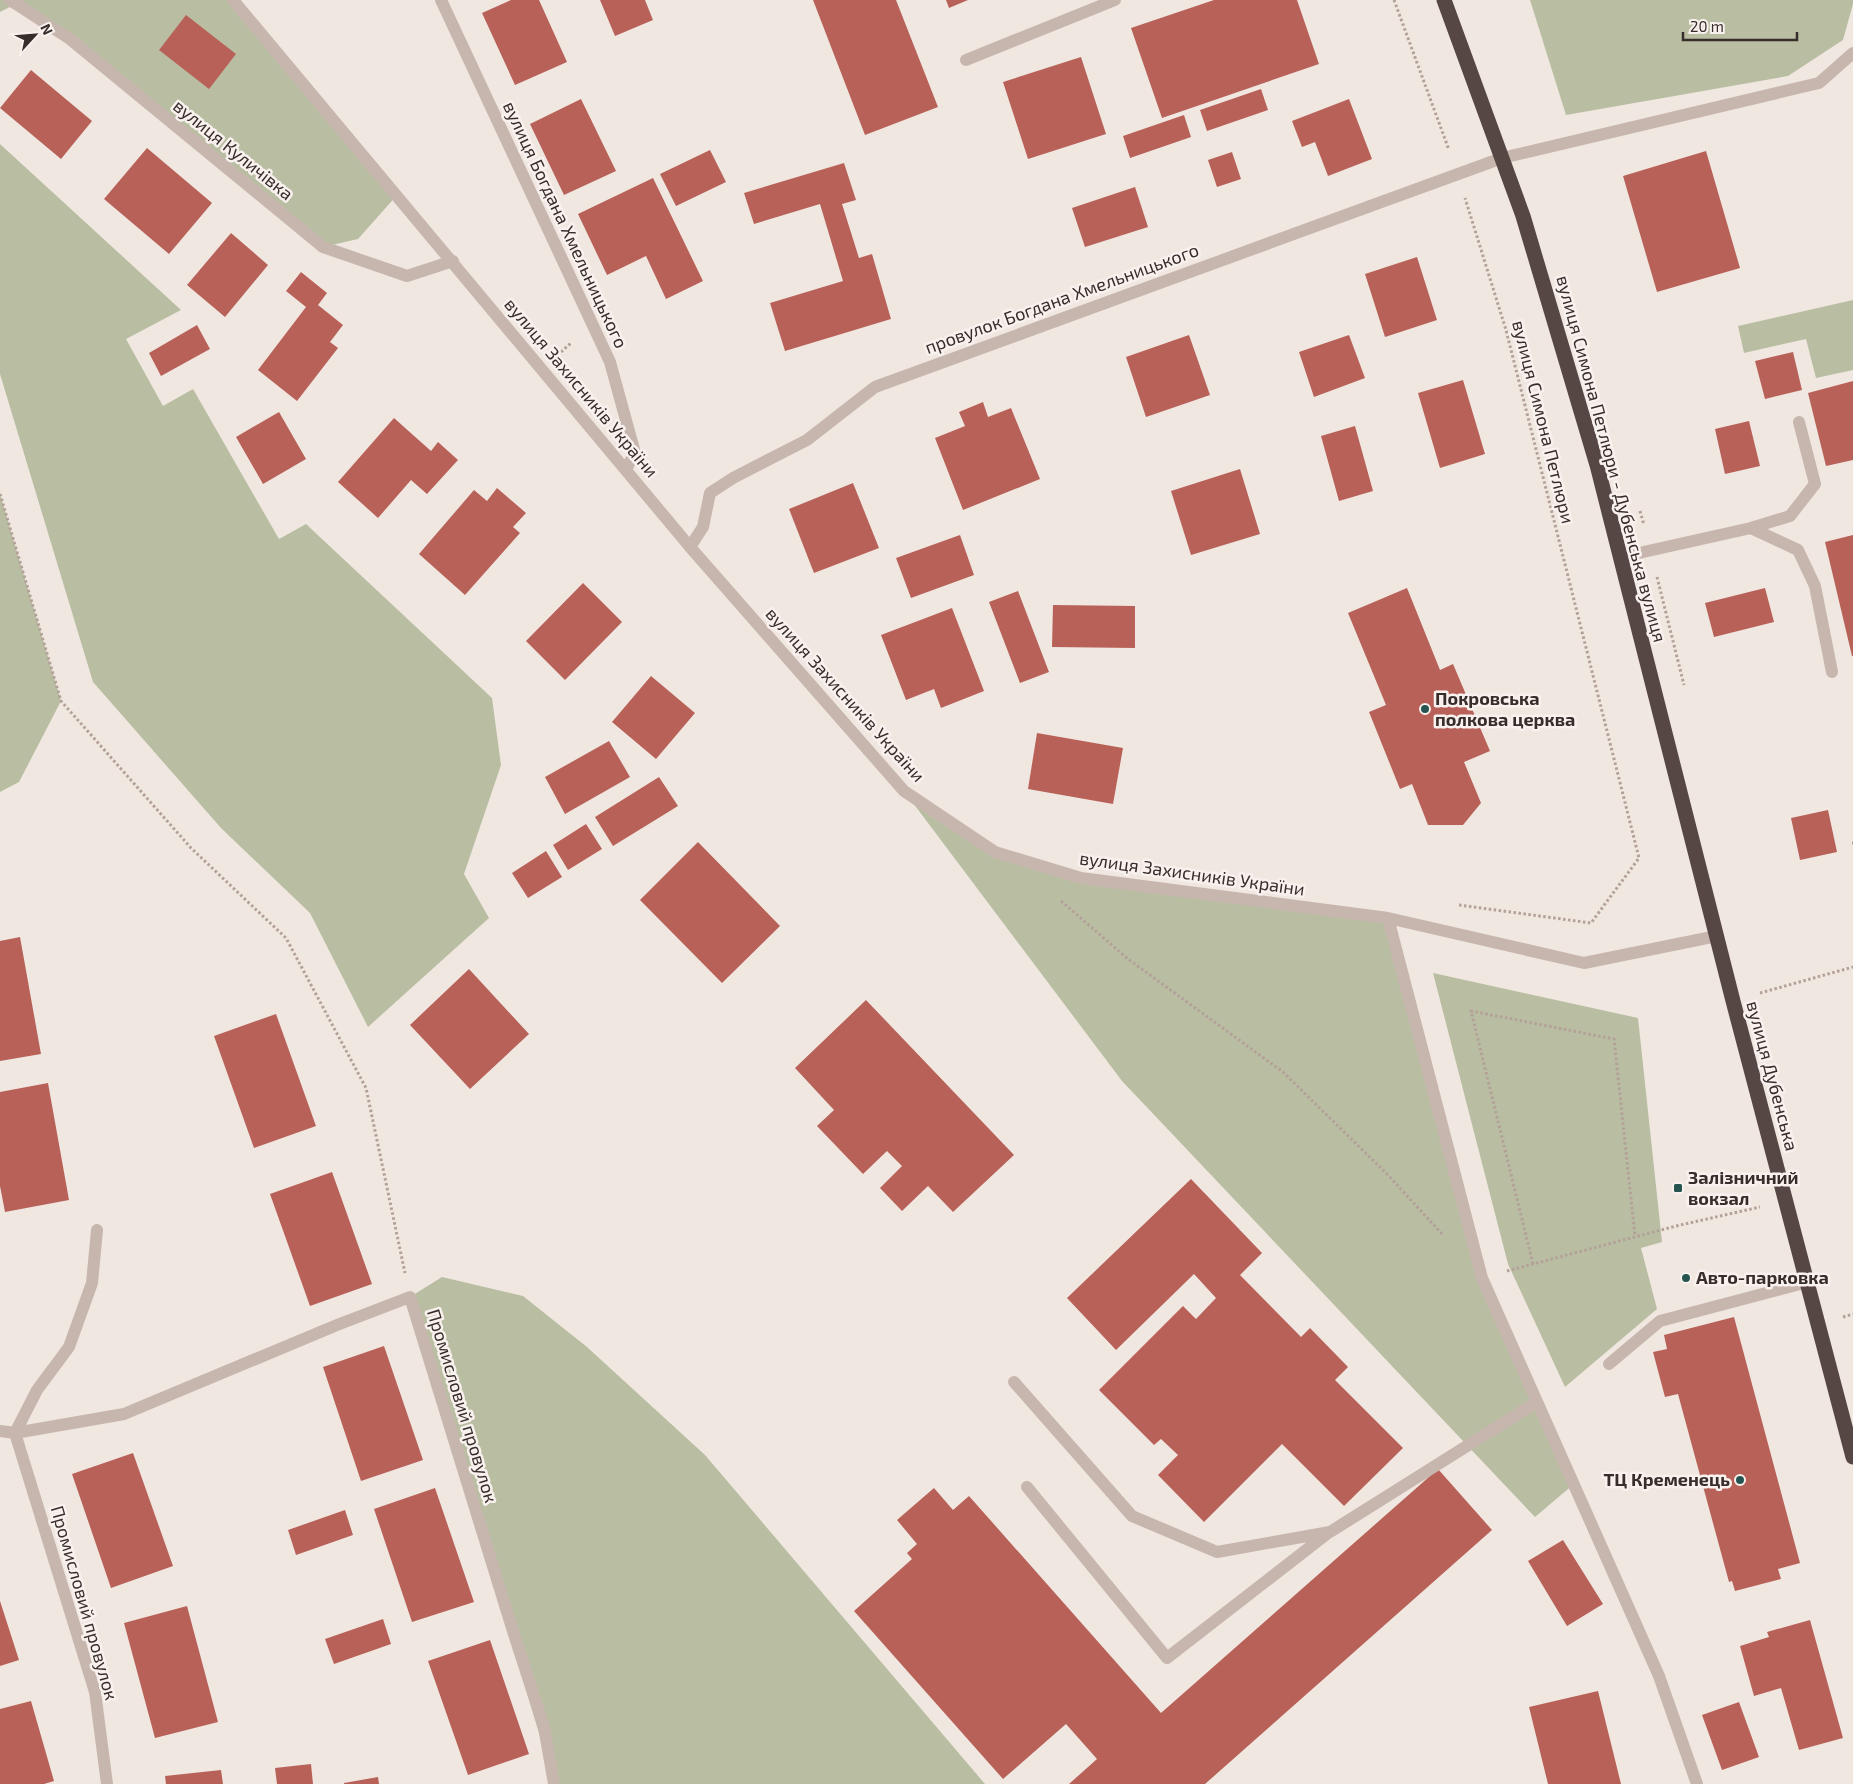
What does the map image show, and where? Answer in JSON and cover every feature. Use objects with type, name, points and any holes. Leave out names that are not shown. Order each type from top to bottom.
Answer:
[{"type":"highway","name":"вулиця Симона Петлюри - Дубенська вулиця","points":[[1444,0],[1523,216],[1597,466],[1717,936]]},
{"type":"highway","name":"вулиця Дубенська","points":[[1717,936],[1853,1457]]},
{"type":"street","name":"вулиця Куличівка","points":[[10,0],[70,39],[323,247],[407,276],[453,261]]},
{"type":"street","name":"вулиця Захисників України","points":[[233,0],[690,547],[904,791],[995,852],[1081,878],[1388,918],[1584,963],[1717,936]]},
{"type":"street","name":"вулиця Богдана Хмельницького","points":[[441,0],[610,362],[635,453],[626,469]]},
{"type":"street","points":[[966,60],[1115,0]]},
{"type":"street","name":"провулок Богдана Хмельницького","points":[[690,547],[703,527],[710,493],[733,478],[807,440],[875,387],[1502,158],[1819,83],[1853,53]]},
{"type":"street","points":[[1621,557],[1751,528],[1790,516],[1815,484],[1799,422]]},
{"type":"street","points":[[1751,528],[1798,550],[1815,586],[1832,672]]},
{"type":"street","points":[[1388,918],[1482,1278],[1659,1676],[1697,1784]]},
{"type":"street","points":[[15,1434],[37,1390],[69,1347],[92,1283],[97,1230]]},
{"type":"street","points":[[1609,1364],[1660,1321],[1808,1282]]},
{"type":"street","name":"Промисловий провулок","points":[[0,1431],[15,1434],[124,1414],[337,1325],[410,1297],[544,1727],[554,1784]]},
{"type":"street","points":[[1014,1382],[1132,1516],[1217,1552],[1330,1532]]},
{"type":"street","points":[[1027,1487],[1167,1658],[1330,1532],[1537,1402]]},
{"type":"street","name":"Промисловий провулок","points":[[15,1434],[95,1692],[107,1784]]},
{"type":"path","name":"вулиця Симона Петлюри","points":[[1394,0],[1457,173],[1506,330],[1639,858],[1591,923],[1453,904]]},
{"type":"path","points":[[0,494],[61,701],[191,848],[286,938],[366,1088],[410,1297]]},
{"type":"path","points":[[1055,896],[1128,959],[1283,1072],[1387,1174],[1444,1236]]},
{"type":"path","points":[[1733,1001],[1853,967]]},
{"type":"path","points":[[1533,1264],[1471,1011],[1614,1039],[1635,1236]]},
{"type":"path","points":[[1482,1278],[1635,1236],[1786,1201]]},
{"type":"green space","points":[[0,0],[233,0],[398,194],[358,239],[323,247],[70,39],[10,7],[0,12]]},
{"type":"green space","points":[[1530,0],[1853,0],[1853,4],[1843,40],[1788,76],[1566,115]]},
{"type":"green space","points":[[0,144],[181,310],[126,339],[163,406],[193,389],[279,539],[306,524],[492,698],[501,765],[464,874],[489,918],[368,1027],[310,913],[221,828],[93,682],[0,374]]},
{"type":"green space","points":[[1853,300],[1853,370],[1816,378],[1806,339],[1744,353],[1738,326]]},
{"type":"green space","points":[[0,494],[61,701],[19,782],[0,792]]},
{"type":"green space","points":[[904,791],[995,852],[1081,878],[1388,918],[1482,1278],[1574,1484],[1535,1517],[1122,1081]]},
{"type":"green space","points":[[1433,973],[1638,1018],[1662,1242],[1641,1248],[1657,1309],[1565,1387],[1508,1264]]},
{"type":"green space","points":[[442,1277],[523,1296],[587,1347],[705,1455],[985,1784],[554,1784],[410,1297]]},
{"type":"building","points":[[511,0],[539,0],[567,62],[515,85],[482,13]]},
{"type":"building","points":[[600,0],[645,0],[653,20],[615,36]]},
{"type":"building","points":[[813,0],[896,0],[938,107],[865,135]]},
{"type":"building","points":[[946,0],[968,0],[949,8]]},
{"type":"building","points":[[1214,0],[1297,0],[1319,64],[1162,118],[1131,28]]},
{"type":"building","points":[[186,15],[236,54],[209,89],[159,50]]},
{"type":"building","points":[[1081,57],[1106,134],[1028,159],[1003,82]]},
{"type":"building","points":[[31,70],[92,121],[61,159],[0,108]]},
{"type":"building","points":[[1261,89],[1268,110],[1207,131],[1200,110]]},
{"type":"building","points":[[581,99],[616,171],[564,195],[530,124]]},
{"type":"building","points":[[1349,99],[1372,159],[1328,176],[1315,142],[1302,147],[1292,121]]},
{"type":"building","points":[[1184,115],[1191,137],[1130,158],[1123,136]]},
{"type":"building","points":[[147,148],[212,203],[169,254],[104,199]]},
{"type":"building","points":[[710,150],[726,182],[676,206],[660,174]]},
{"type":"building","points":[[1706,151],[1740,268],[1657,292],[1623,176]]},
{"type":"building","points":[[1232,152],[1241,179],[1217,187],[1208,160]]},
{"type":"building","points":[[844,163],[856,200],[842,204],[859,258],[872,254],[891,319],[785,351],[770,303],[843,281],[820,204],[754,224],[744,193]]},
{"type":"building","points":[[653,178],[703,281],[666,299],[646,256],[607,275],[578,214]]},
{"type":"building","points":[[1135,187],[1148,227],[1085,247],[1072,208]]},
{"type":"building","points":[[231,233],[268,265],[225,317],[187,285]]},
{"type":"building","points":[[1417,257],[1437,320],[1385,337],[1365,274]]},
{"type":"building","points":[[301,272],[327,293],[318,305],[343,325],[330,342],[338,348],[297,401],[258,370],[306,307],[286,291]]},
{"type":"building","points":[[197,325],[210,349],[161,376],[149,353]]},
{"type":"building","points":[[1189,335],[1210,395],[1146,417],[1126,357]]},
{"type":"building","points":[[1349,335],[1365,378],[1314,397],[1299,352]]},
{"type":"building","points":[[1793,352],[1802,390],[1765,399],[1755,361]]},
{"type":"building","points":[[1463,380],[1485,454],[1440,468],[1418,393]]},
{"type":"building","points":[[1853,381],[1853,460],[1826,466],[1808,393]]},
{"type":"building","points":[[983,402],[988,417],[1011,408],[1040,479],[963,510],[935,438],[965,426],[959,412]]},
{"type":"building","points":[[279,412],[306,459],[263,484],[236,437]]},
{"type":"building","points":[[394,418],[431,451],[438,442],[458,460],[427,494],[411,480],[378,518],[338,482]]},
{"type":"building","points":[[1749,421],[1760,466],[1725,474],[1715,429]]},
{"type":"building","points":[[1355,426],[1373,491],[1339,501],[1321,436]]},
{"type":"building","points":[[1240,469],[1260,534],[1191,555],[1171,491]]},
{"type":"building","points":[[853,483],[879,548],[814,573],[789,509]]},
{"type":"building","points":[[497,488],[526,513],[513,527],[520,533],[465,595],[419,554],[474,490],[487,501]]},
{"type":"building","points":[[960,535],[974,575],[911,598],[896,558]]},
{"type":"building","points":[[1853,535],[1853,656],[1852,656],[1825,542]]},
{"type":"building","points":[[583,583],[622,622],[565,680],[526,641]]},
{"type":"building","name":"Покровська полкова церква","points":[[1407,588],[1440,670],[1453,664],[1490,751],[1464,762],[1481,803],[1463,825],[1428,825],[1412,784],[1400,789],[1369,712],[1386,705],[1348,613]]},
{"type":"building","points":[[1765,588],[1774,622],[1714,637],[1705,603]]},
{"type":"building","points":[[1018,591],[1049,672],[1020,683],[989,602]]},
{"type":"building","points":[[1053,605],[1135,606],[1135,648],[1052,647]]},
{"type":"building","points":[[952,608],[984,691],[941,708],[934,689],[906,700],[881,635]]},
{"type":"building","points":[[651,676],[695,713],[656,759],[612,722]]},
{"type":"building","points":[[1037,733],[1123,748],[1113,804],[1028,789]]},
{"type":"building","points":[[609,741],[630,777],[565,814],[545,777]]},
{"type":"building","points":[[659,777],[678,806],[613,846],[595,817]]},
{"type":"building","points":[[1828,810],[1837,852],[1800,860],[1791,818]]},
{"type":"building","points":[[586,824],[602,849],[568,870],[553,845]]},
{"type":"building","points":[[698,842],[780,926],[722,983],[640,900]]},
{"type":"building","points":[[546,851],[562,877],[528,898],[512,873]]},
{"type":"building","points":[[20,937],[41,1054],[0,1061],[0,941]]},
{"type":"building","points":[[469,969],[529,1034],[470,1089],[410,1025]]},
{"type":"building","points":[[866,1000],[1014,1155],[953,1212],[928,1186],[902,1211],[880,1188],[902,1166],[887,1151],[863,1174],[817,1126],[834,1110],[795,1068]]},
{"type":"building","points":[[276,1014],[316,1126],[254,1148],[214,1036]]},
{"type":"building","points":[[48,1083],[69,1200],[5,1212],[0,1186],[0,1092]]},
{"type":"building","points":[[332,1172],[372,1284],[310,1306],[270,1194]]},
{"type":"building","points":[[1191,1179],[1262,1253],[1240,1275],[1301,1337],[1310,1328],[1348,1367],[1335,1380],[1403,1448],[1344,1506],[1282,1444],[1204,1522],[1158,1475],[1178,1455],[1161,1439],[1154,1445],[1099,1390],[1183,1306],[1196,1319],[1216,1298],[1194,1274],[1116,1350],[1067,1298]]},
{"type":"building","name":"ТЦ Кременець","points":[[1734,1317],[1800,1563],[1778,1569],[1781,1579],[1735,1591],[1732,1581],[1729,1582],[1678,1394],[1665,1397],[1653,1352],[1667,1349],[1664,1335]]},
{"type":"building","points":[[384,1346],[423,1460],[361,1481],[323,1367]]},
{"type":"building","points":[[133,1453],[173,1566],[111,1588],[72,1474]]},
{"type":"building","points":[[1438,1469],[1492,1530],[1205,1784],[1069,1784],[1097,1759],[1066,1724],[1003,1779],[854,1611],[912,1559],[907,1553],[917,1544],[897,1520],[934,1488],[953,1510],[969,1496],[1161,1713]]},
{"type":"building","points":[[435,1488],[474,1602],[412,1622],[374,1509]]},
{"type":"building","points":[[345,1510],[353,1535],[296,1555],[288,1530]]},
{"type":"building","points":[[1563,1540],[1603,1604],[1567,1626],[1528,1561]]},
{"type":"building","points":[[0,1601],[19,1660],[0,1666]]},
{"type":"building","points":[[187,1606],[218,1722],[155,1738],[124,1623]]},
{"type":"building","points":[[383,1619],[391,1644],[334,1664],[325,1639]]},
{"type":"building","points":[[1810,1620],[1843,1738],[1799,1750],[1781,1688],[1754,1696],[1740,1646],[1769,1637],[1767,1632]]},
{"type":"building","points":[[490,1640],[529,1754],[468,1775],[428,1661]]},
{"type":"building","points":[[1598,1691],[1621,1784],[1548,1784],[1529,1707]]},
{"type":"building","points":[[31,1701],[54,1781],[44,1784],[0,1784],[0,1709]]},
{"type":"building","points":[[1739,1702],[1759,1757],[1722,1770],[1702,1715]]},
{"type":"building","points":[[311,1764],[313,1784],[277,1784],[275,1768]]},
{"type":"building","points":[[221,1770],[223,1784],[166,1784],[165,1776]]},
{"type":"building","points":[[378,1777],[379,1784],[344,1784],[344,1783]]},
{"type":"place","name":"Покровська полкова церква","points":[[1425,709]]},
{"type":"place","name":"Залізничний вокзал","points":[[1678,1188]]},
{"type":"place","name":"Авто-парковка","points":[[1686,1278]]},
{"type":"place","name":"ТЦ Кременець","points":[[1740,1480]]}]
